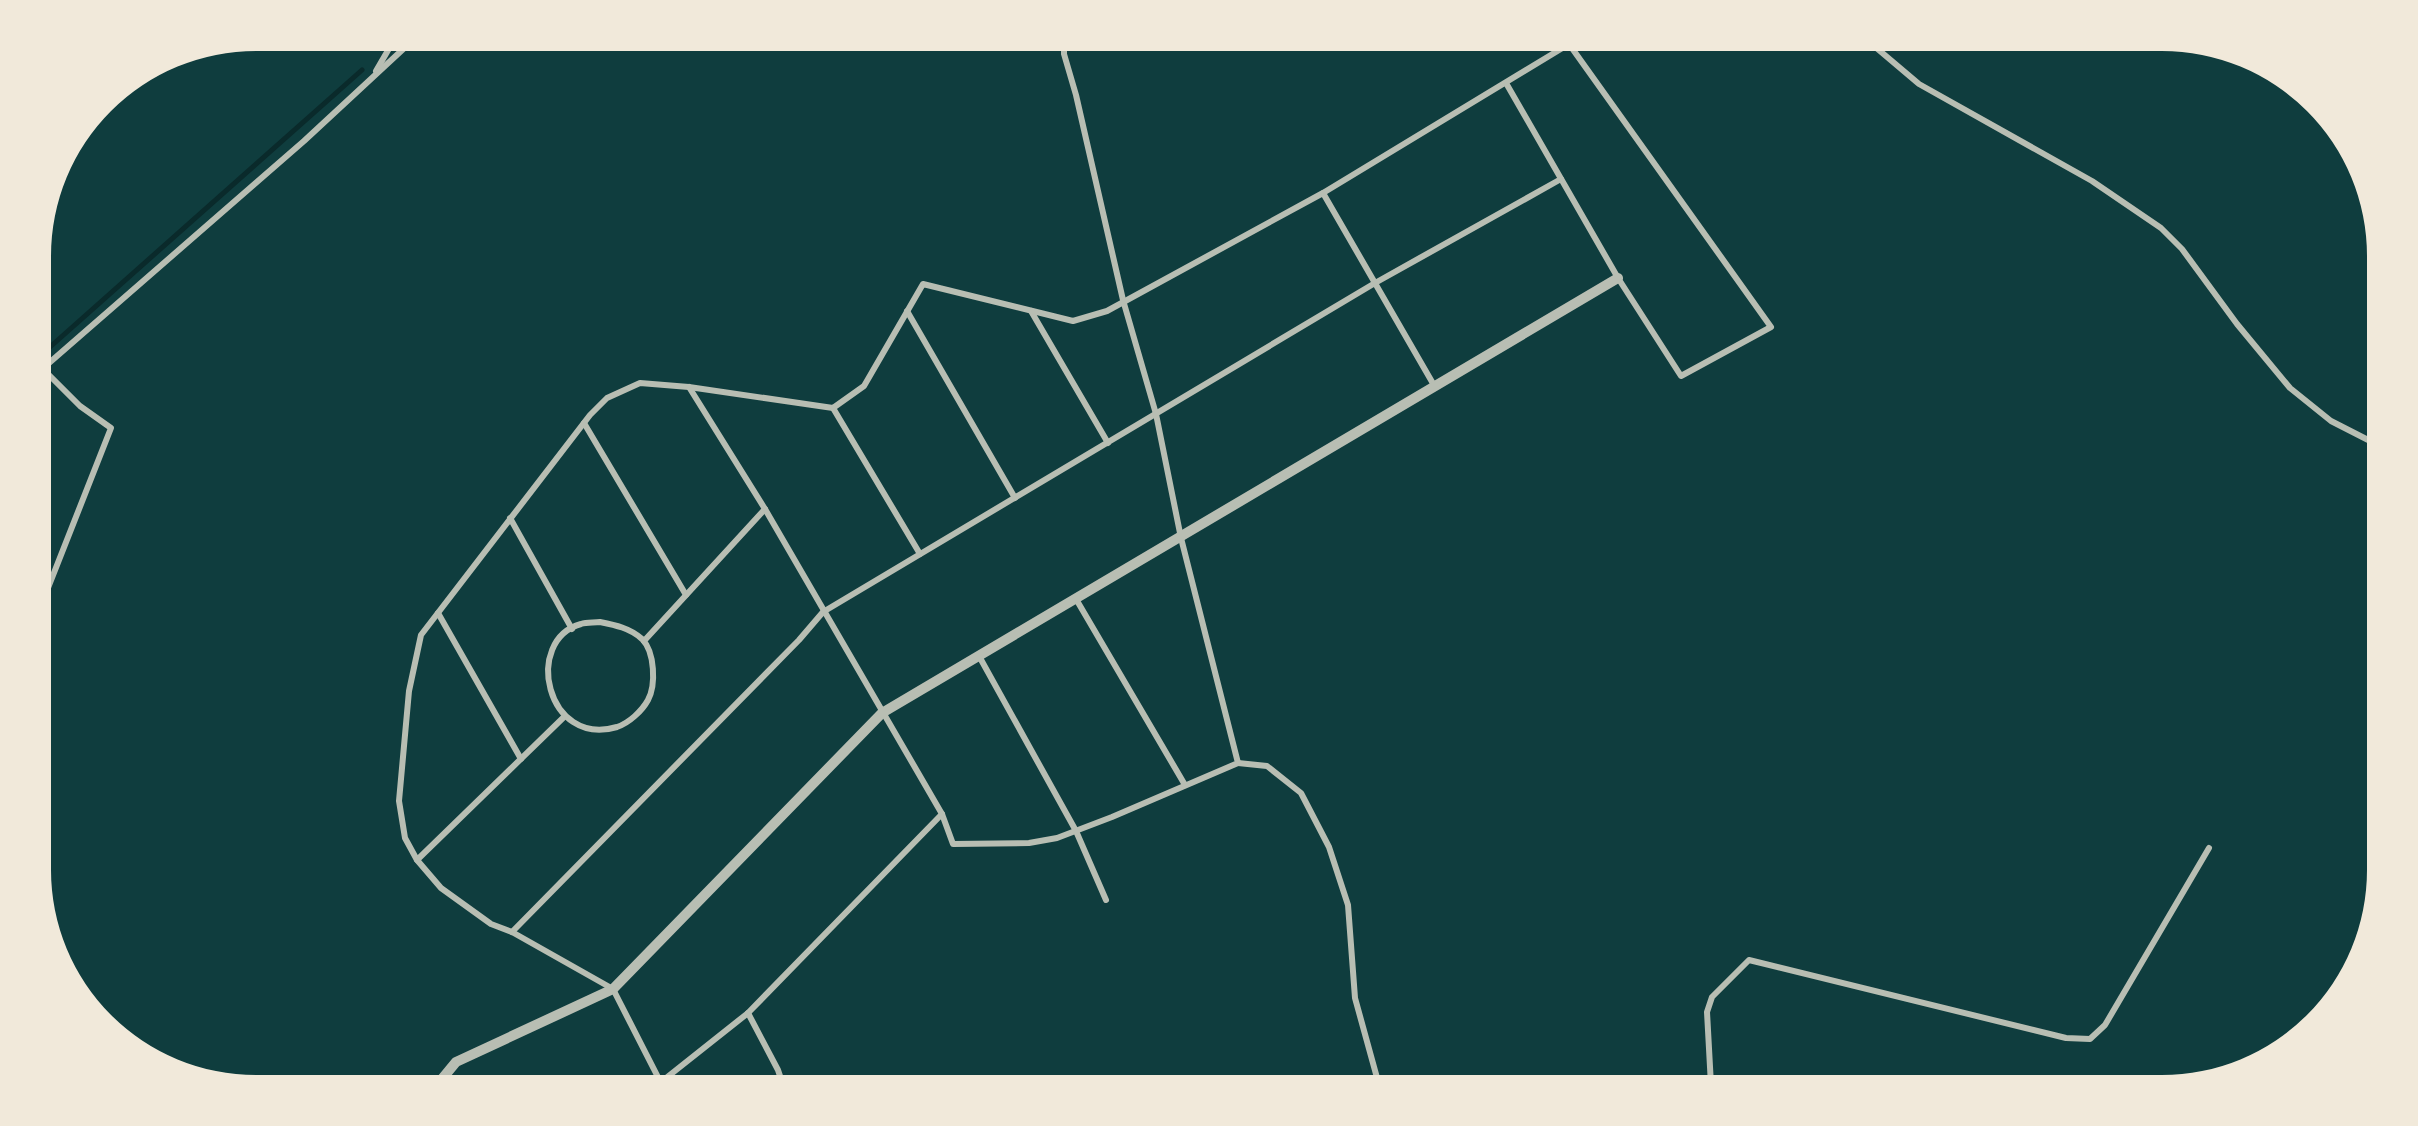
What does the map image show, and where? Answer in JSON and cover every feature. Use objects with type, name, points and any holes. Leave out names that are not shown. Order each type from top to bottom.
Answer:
[{"type":"street","points":[[373,78],[388,51]]},
{"type":"street","points":[[51,362],[304,141],[401,51]]},
{"type":"street","points":[[1064,51],[1123,300],[1156,414],[1181,538],[1238,763]]},
{"type":"street","points":[[657,1075],[613,988],[512,932],[491,924],[441,888],[417,860],[405,838],[399,801],[409,692],[421,634],[584,423],[607,398],[640,383],[689,387],[833,408],[864,386],[923,284],[1073,321],[1107,311],[1123,300],[1323,193],[1558,51]]},
{"type":"street","points":[[1506,83],[1618,279],[1681,376],[1771,327],[1574,51]]},
{"type":"street","points":[[1880,51],[1919,84],[2092,181],[2160,228],[2182,249],[2237,324],[2290,388],[2331,421],[2367,439]]},
{"type":"street","points":[[512,932],[775,665],[824,612],[1375,283],[1561,178]]},
{"type":"street","points":[[1323,193],[1435,388]]},
{"type":"street","points":[[445,1075],[456,1062],[613,988],[882,713],[1618,279]]},
{"type":"street","points":[[908,311],[1015,498]]},
{"type":"street","points":[[1031,311],[1108,443]]},
{"type":"street","points":[[51,379],[80,406],[111,428],[51,580]]},
{"type":"street","points":[[689,387],[765,509],[942,814],[953,844],[1029,843],[1057,838],[1238,763],[1267,766],[1302,793],[1329,847],[1348,905],[1355,998],[1376,1075]]},
{"type":"street","points":[[833,408],[920,555]]},
{"type":"street","points":[[584,423],[686,595]]},
{"type":"street","points":[[644,641],[765,509]]},
{"type":"street","points":[[510,518],[572,629]]},
{"type":"street","points":[[1076,599],[1185,785]]},
{"type":"street","points":[[438,613],[521,759]]},
{"type":"street","points":[[600,622],[619,625],[644,641],[652,660],[652,680],[649,699],[636,715],[617,727],[600,728],[586,728],[565,717],[553,699],[548,681],[548,663],[554,647],[566,633],[581,624],[600,622]]},
{"type":"street","points":[[979,656],[1076,831],[1106,900]]},
{"type":"street","points":[[417,860],[565,717]]},
{"type":"street","points":[[673,1075],[748,1013],[942,814]]},
{"type":"street","points":[[1710,1075],[1707,1012],[1712,997],[1749,960],[2066,1038],[2090,1039],[2105,1025],[2209,848]]},
{"type":"street","points":[[748,1013],[780,1075]]},
{"type":"waterway","points":[[51,346],[362,70]]}]
